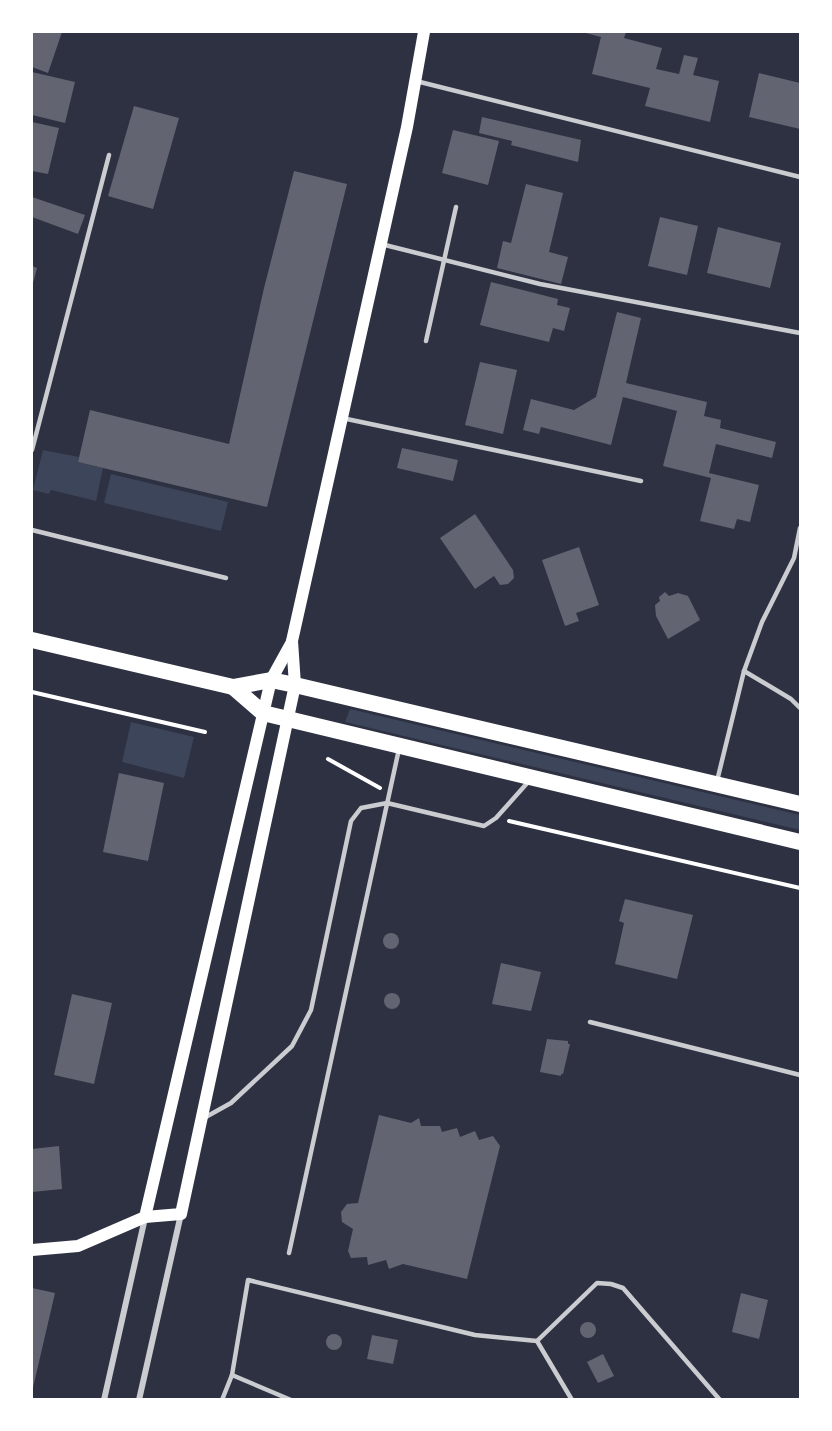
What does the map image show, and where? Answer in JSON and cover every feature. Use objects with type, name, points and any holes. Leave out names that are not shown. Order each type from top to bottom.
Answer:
[{"type":"highway","points":[[32,640],[233,687],[271,680],[295,685],[801,804]]},
{"type":"highway","points":[[233,687],[263,713],[287,720],[801,842]]},
{"type":"main road","points":[[146,1217],[271,680],[292,641],[407,127],[424,32]]},
{"type":"main road","points":[[32,1250],[78,1246],[146,1217],[181,1214],[295,685],[292,641]]},
{"type":"street","points":[[139,1400],[181,1214]]},
{"type":"street","points":[[104,1400],[146,1217]]},
{"type":"lane","points":[[415,81],[801,177]]},
{"type":"lane","points":[[32,450],[109,155]]},
{"type":"lane","points":[[426,341],[456,207]]},
{"type":"lane","points":[[381,244],[540,284],[801,333]]},
{"type":"lane","points":[[342,418],[640,481]]},
{"type":"lane","points":[[716,784],[744,671],[762,622],[794,558],[801,528]]},
{"type":"lane","points":[[32,530],[226,578]]},
{"type":"lane","points":[[744,671],[791,699],[801,708]]},
{"type":"lane","points":[[289,1253],[399,746]]},
{"type":"lane","points":[[201,1120],[231,1103],[292,1046],[311,1010],[351,821],[361,808],[387,803],[484,826],[496,818],[532,778]]},
{"type":"lane","points":[[590,1022],[801,1074]]},
{"type":"lane","points":[[222,1400],[232,1375],[248,1280],[475,1335],[537,1341],[597,1283],[610,1284],[623,1288],[720,1400]]},
{"type":"lane","points":[[537,1341],[572,1400]]},
{"type":"lane","points":[[232,1375],[291,1400]]},
{"type":"path","points":[[32,692],[205,732]]},
{"type":"path","points":[[327,759],[389,793]]},
{"type":"path","points":[[496,818],[801,888]]},
{"type":"shaded area","points":[[43,450],[79,457],[78,462],[103,468],[96,501],[51,490],[49,494],[33,490]]},
{"type":"shaded area","points":[[111,474],[228,502],[221,531],[104,503]]},
{"type":"shaded area","points":[[350,709],[800,815],[800,830],[345,722]]},
{"type":"shaded area","points":[[131,722],[194,737],[184,778],[122,762]]},
{"type":"building","points":[[32,32],[62,32],[48,73],[32,67]]},
{"type":"building","points":[[582,32],[626,32],[624,38],[662,48],[656,69],[679,74],[684,55],[698,58],[693,75],[719,81],[710,122],[645,106],[650,88],[592,74],[601,37]]},
{"type":"building","points":[[32,72],[75,82],[65,123],[32,115]]},
{"type":"building","points":[[759,73],[800,83],[800,129],[749,117]]},
{"type":"building","points":[[134,106],[179,118],[153,209],[108,196]]},
{"type":"building","points":[[482,117],[581,140],[578,162],[511,145],[512,141],[479,133]]},
{"type":"building","points":[[32,122],[59,128],[48,174],[32,171]]},
{"type":"building","points":[[453,130],[499,141],[488,185],[442,173]]},
{"type":"building","points":[[294,171],[347,184],[267,507],[78,462],[90,410],[229,444],[264,288]]},
{"type":"building","points":[[526,184],[563,193],[549,252],[568,257],[561,284],[497,268],[503,241],[511,243]]},
{"type":"building","points":[[32,197],[85,215],[78,234],[32,217]]},
{"type":"building","points":[[660,217],[698,226],[687,275],[648,266]]},
{"type":"building","points":[[718,227],[781,243],[770,288],[707,273]]},
{"type":"building","points":[[32,266],[37,268],[32,287]]},
{"type":"building","points":[[491,282],[558,299],[557,305],[570,308],[564,331],[553,328],[549,342],[480,325]]},
{"type":"building","points":[[617,312],[641,318],[626,383],[707,402],[704,416],[721,420],[720,428],[776,442],[772,458],[716,444],[709,473],[759,485],[750,522],[737,519],[734,529],[700,521],[711,478],[663,466],[677,411],[623,397],[611,445],[541,427],[539,434],[523,430],[531,399],[574,410],[596,397]]},
{"type":"building","points":[[480,362],[517,370],[503,434],[465,425]]},
{"type":"building","points":[[402,448],[458,460],[453,481],[397,468]]},
{"type":"building","points":[[475,514],[513,570],[514,578],[508,584],[500,585],[494,576],[475,589],[440,538]]},
{"type":"building","points":[[579,547],[599,605],[576,613],[579,621],[565,626],[542,560]]},
{"type":"building","points":[[665,592],[669,596],[678,593],[688,596],[700,620],[668,639],[656,616],[655,605]]},
{"type":"building","points":[[119,773],[164,783],[148,861],[103,852]]},
{"type":"building","points":[[625,899],[693,915],[677,979],[615,964],[624,923],[619,921]]},
{"type":"building","points":[[388,933],[394,933],[399,941],[397,947],[388,949],[383,944],[383,938]]},
{"type":"building","points":[[501,963],[541,972],[531,1011],[492,1004]]},
{"type":"building","points":[[389,993],[395,993],[400,1001],[398,1007],[389,1009],[384,1004],[384,998]]},
{"type":"building","points":[[72,994],[112,1003],[94,1084],[54,1075]]},
{"type":"building","points":[[547,1039],[568,1041],[570,1044],[561,1076],[540,1072]]},
{"type":"building","points":[[379,1115],[411,1123],[419,1118],[421,1126],[440,1126],[442,1132],[457,1128],[460,1137],[475,1131],[479,1140],[493,1136],[500,1146],[467,1279],[403,1264],[389,1269],[386,1260],[368,1265],[367,1257],[351,1258],[348,1251],[353,1229],[342,1222],[341,1212],[347,1204],[358,1203]]},
{"type":"building","points":[[59,1146],[62,1189],[32,1192],[32,1149]]},
{"type":"building","points":[[32,1288],[55,1293],[32,1392]]},
{"type":"building","points":[[741,1293],[768,1300],[759,1339],[732,1332]]},
{"type":"building","points":[[585,1322],[591,1322],[596,1330],[594,1336],[585,1338],[580,1333],[580,1327]]},
{"type":"building","points":[[331,1334],[337,1334],[342,1342],[340,1348],[331,1350],[326,1345],[326,1339]]},
{"type":"building","points":[[372,1335],[398,1340],[393,1364],[367,1359]]},
{"type":"building","points":[[603,1354],[614,1376],[598,1383],[587,1362]]}]
